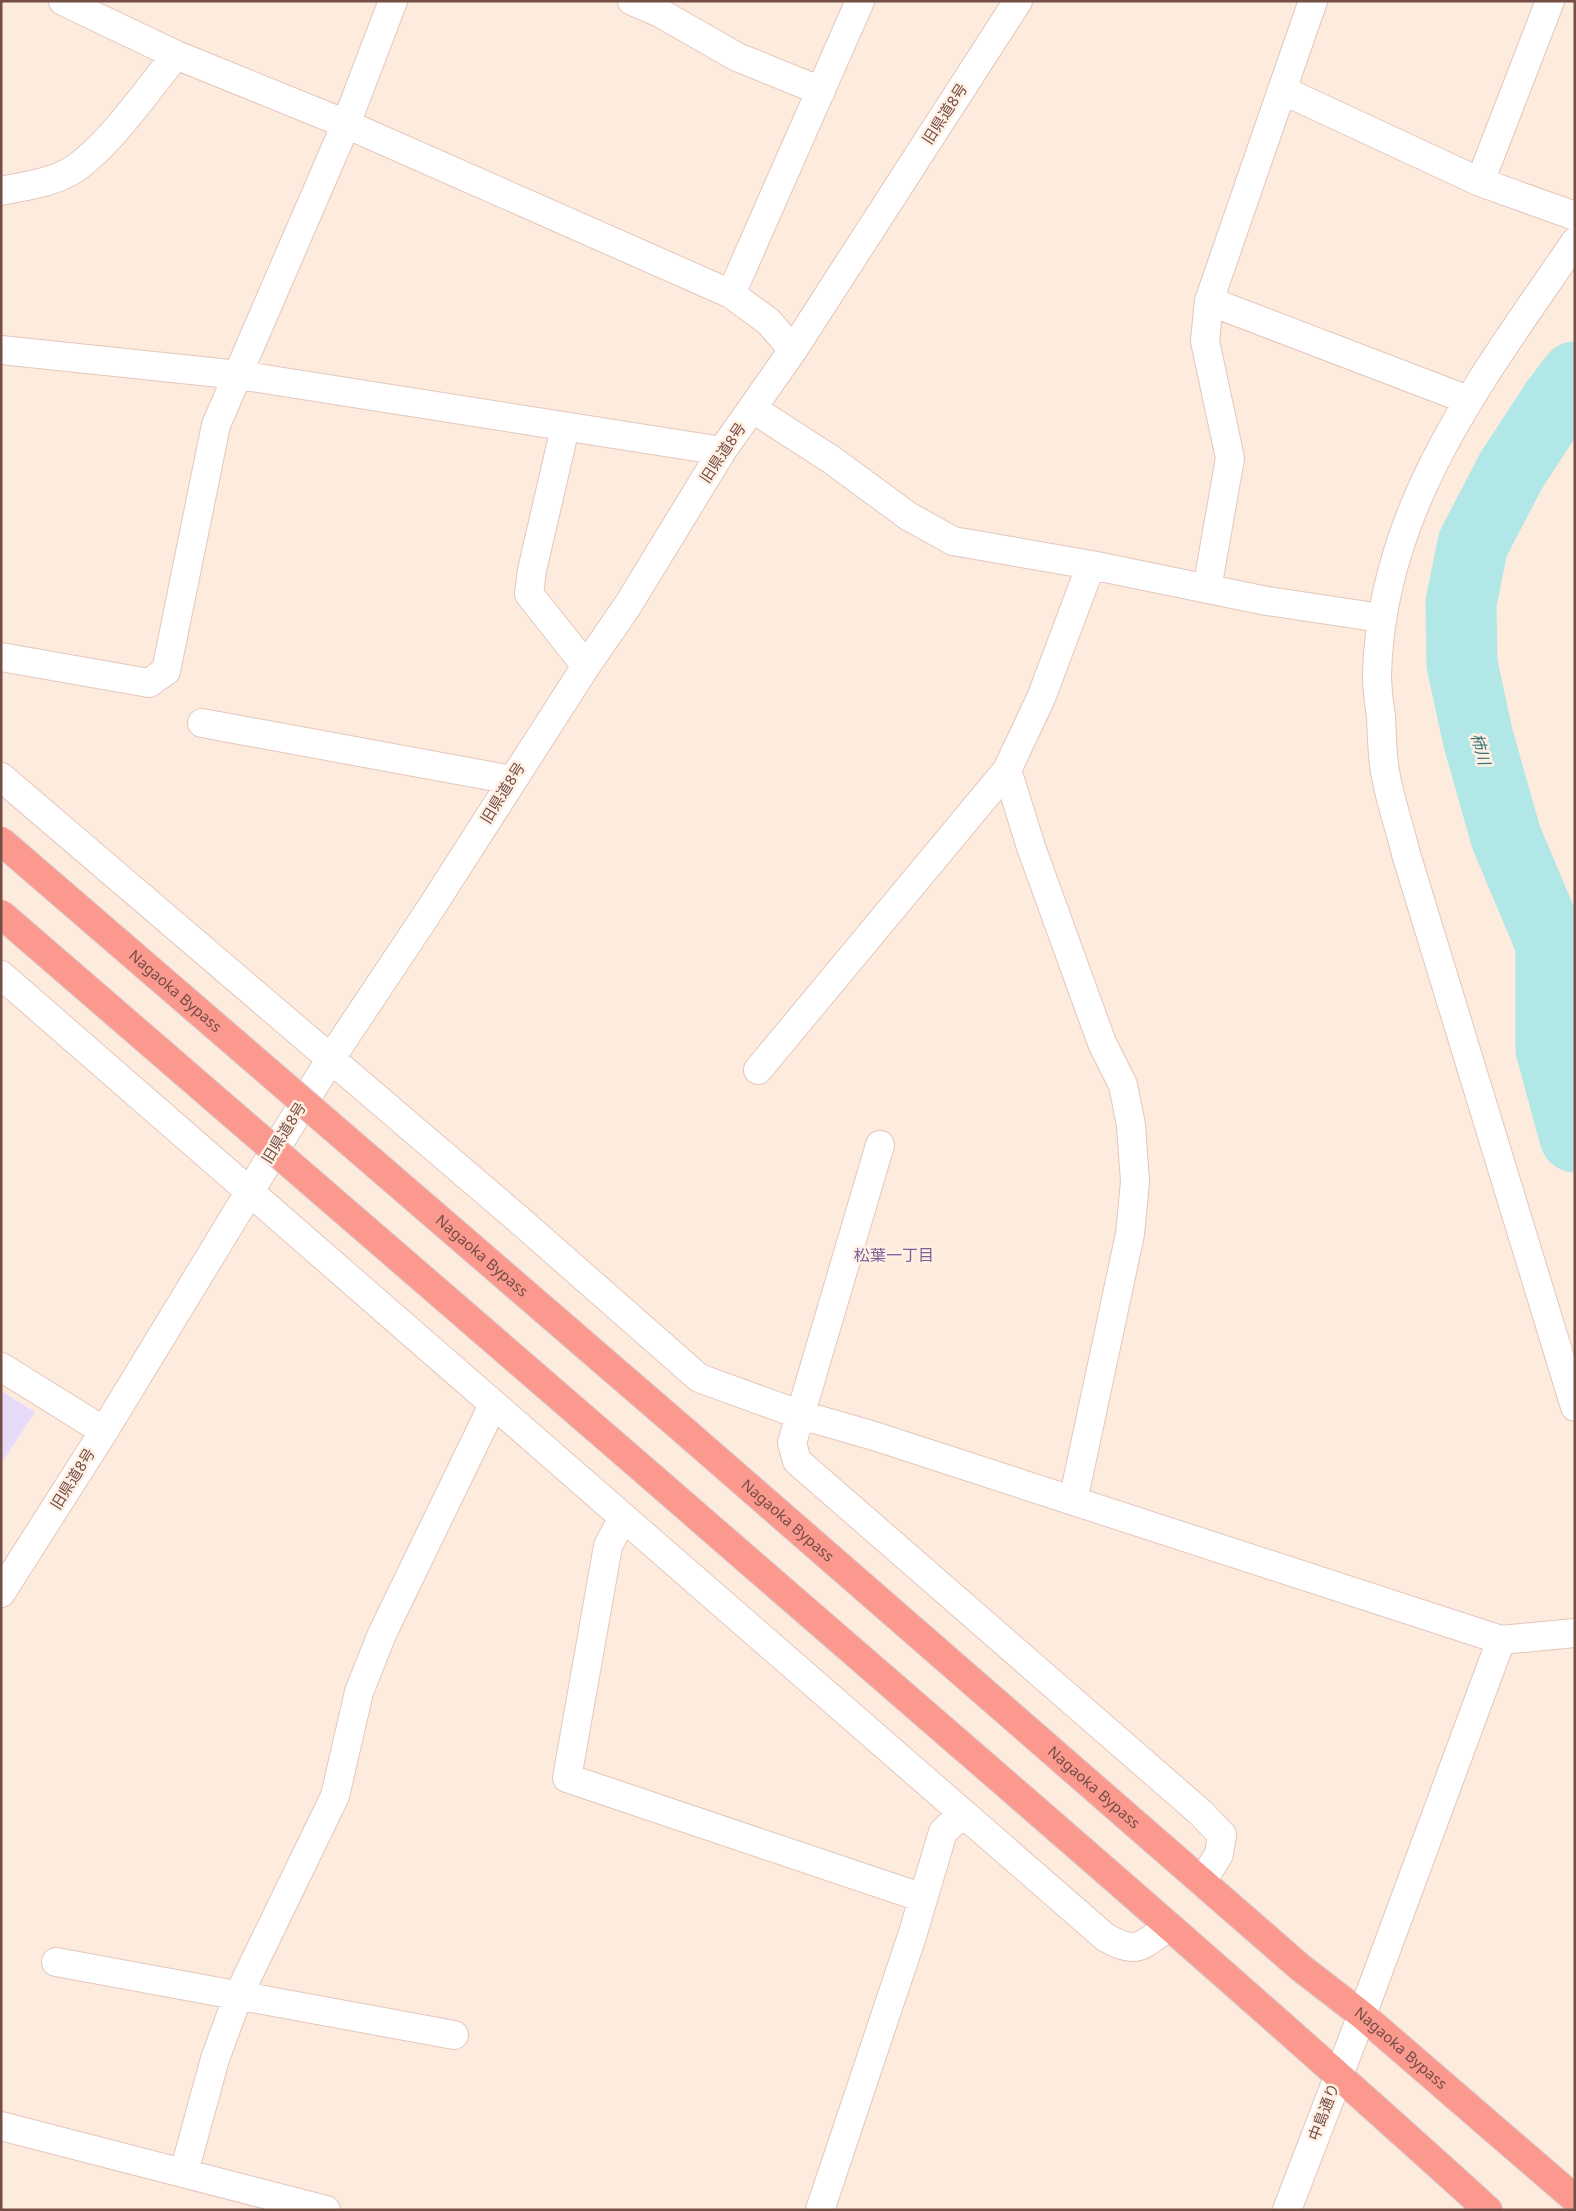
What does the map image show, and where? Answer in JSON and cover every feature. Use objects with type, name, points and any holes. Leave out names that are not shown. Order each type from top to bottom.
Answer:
[{"type":"highway","name":"Nagaoka Bypass","points":[[1,841],[688,1434],[1301,1968],[1362,2015],[1575,2199]]},
{"type":"highway","points":[[1,914],[1339,2074],[1488,2210]]},
{"type":"street","points":[[63,1],[176,55],[346,124],[731,294],[770,322],[793,350]]},
{"type":"street","points":[[1,657],[149,683],[166,671],[216,425],[346,124],[393,1]]},
{"type":"street","points":[[632,1],[662,14],[737,57],[821,91]]},
{"type":"street","points":[[731,294],[860,1]]},
{"type":"street","name":"旧県道8号","points":[[1,1593],[104,1431],[331,1058],[431,908],[586,666],[628,605],[722,451],[793,350],[1018,1]]},
{"type":"street","points":[[1207,589],[1230,458],[1205,341],[1209,301],[1313,1]]},
{"type":"street","points":[[1480,182],[1550,1]]},
{"type":"street","points":[[1,191],[34,184],[70,171],[100,147],[176,55]]},
{"type":"street","points":[[1282,90],[1480,182],[1575,216]]},
{"type":"street","points":[[1575,242],[1468,400],[1430,467],[1402,538],[1381,618],[1377,677],[1386,776],[1409,864],[1575,1407]]},
{"type":"street","points":[[1209,301],[1468,400]]},
{"type":"street","points":[[1,350],[239,375],[414,401],[565,428],[722,451]]},
{"type":"street","points":[[753,409],[832,460],[908,516],[952,542],[1091,565],[1267,601],[1381,618]]},
{"type":"street","points":[[565,428],[532,570],[529,594],[586,666]]},
{"type":"street","points":[[758,1070],[1007,770],[1041,698],[1091,565]]},
{"type":"street","points":[[202,723],[512,780]]},
{"type":"street","points":[[1007,770],[1031,847],[1102,1043],[1123,1085],[1131,1125],[1135,1182],[1130,1234],[1073,1501]]},
{"type":"street","points":[[1,777],[331,1058],[699,1378],[801,1415],[871,1435],[1502,1640],[1575,1633]]},
{"type":"street","points":[[1,975],[1105,1937],[1124,1947],[1141,1946],[1168,1926]]},
{"type":"street","points":[[880,1145],[792,1443],[797,1461],[1194,1806],[1222,1835],[1219,1854],[1202,1882]]},
{"type":"street","points":[[1,1366],[104,1431]]},
{"type":"street","points":[[184,2172],[215,2059],[238,1996],[335,1796],[359,1692],[382,1634],[493,1405]]},
{"type":"street","points":[[623,1517],[608,1546],[567,1778],[923,1898]]},
{"type":"street","name":"中島通り","points":[[1287,2210],[1502,1640]]},
{"type":"street","points":[[820,2210],[943,1832],[962,1814]]},
{"type":"street","points":[[56,1962],[454,2036]]},
{"type":"street","points":[[1,2126],[326,2210]]},
{"type":"shaded area","points":[[1,1391],[35,1412],[1,1464]]},
{"type":"waterway","name":"柿川","points":[[1575,377],[1556,402],[1511,471],[1473,544],[1461,603],[1462,664],[1478,738],[1506,837],[1551,944],[1551,1049],[1575,1137]]},
{"type":"district","name":"松葉一丁目","points":[[894,1255]]}]
